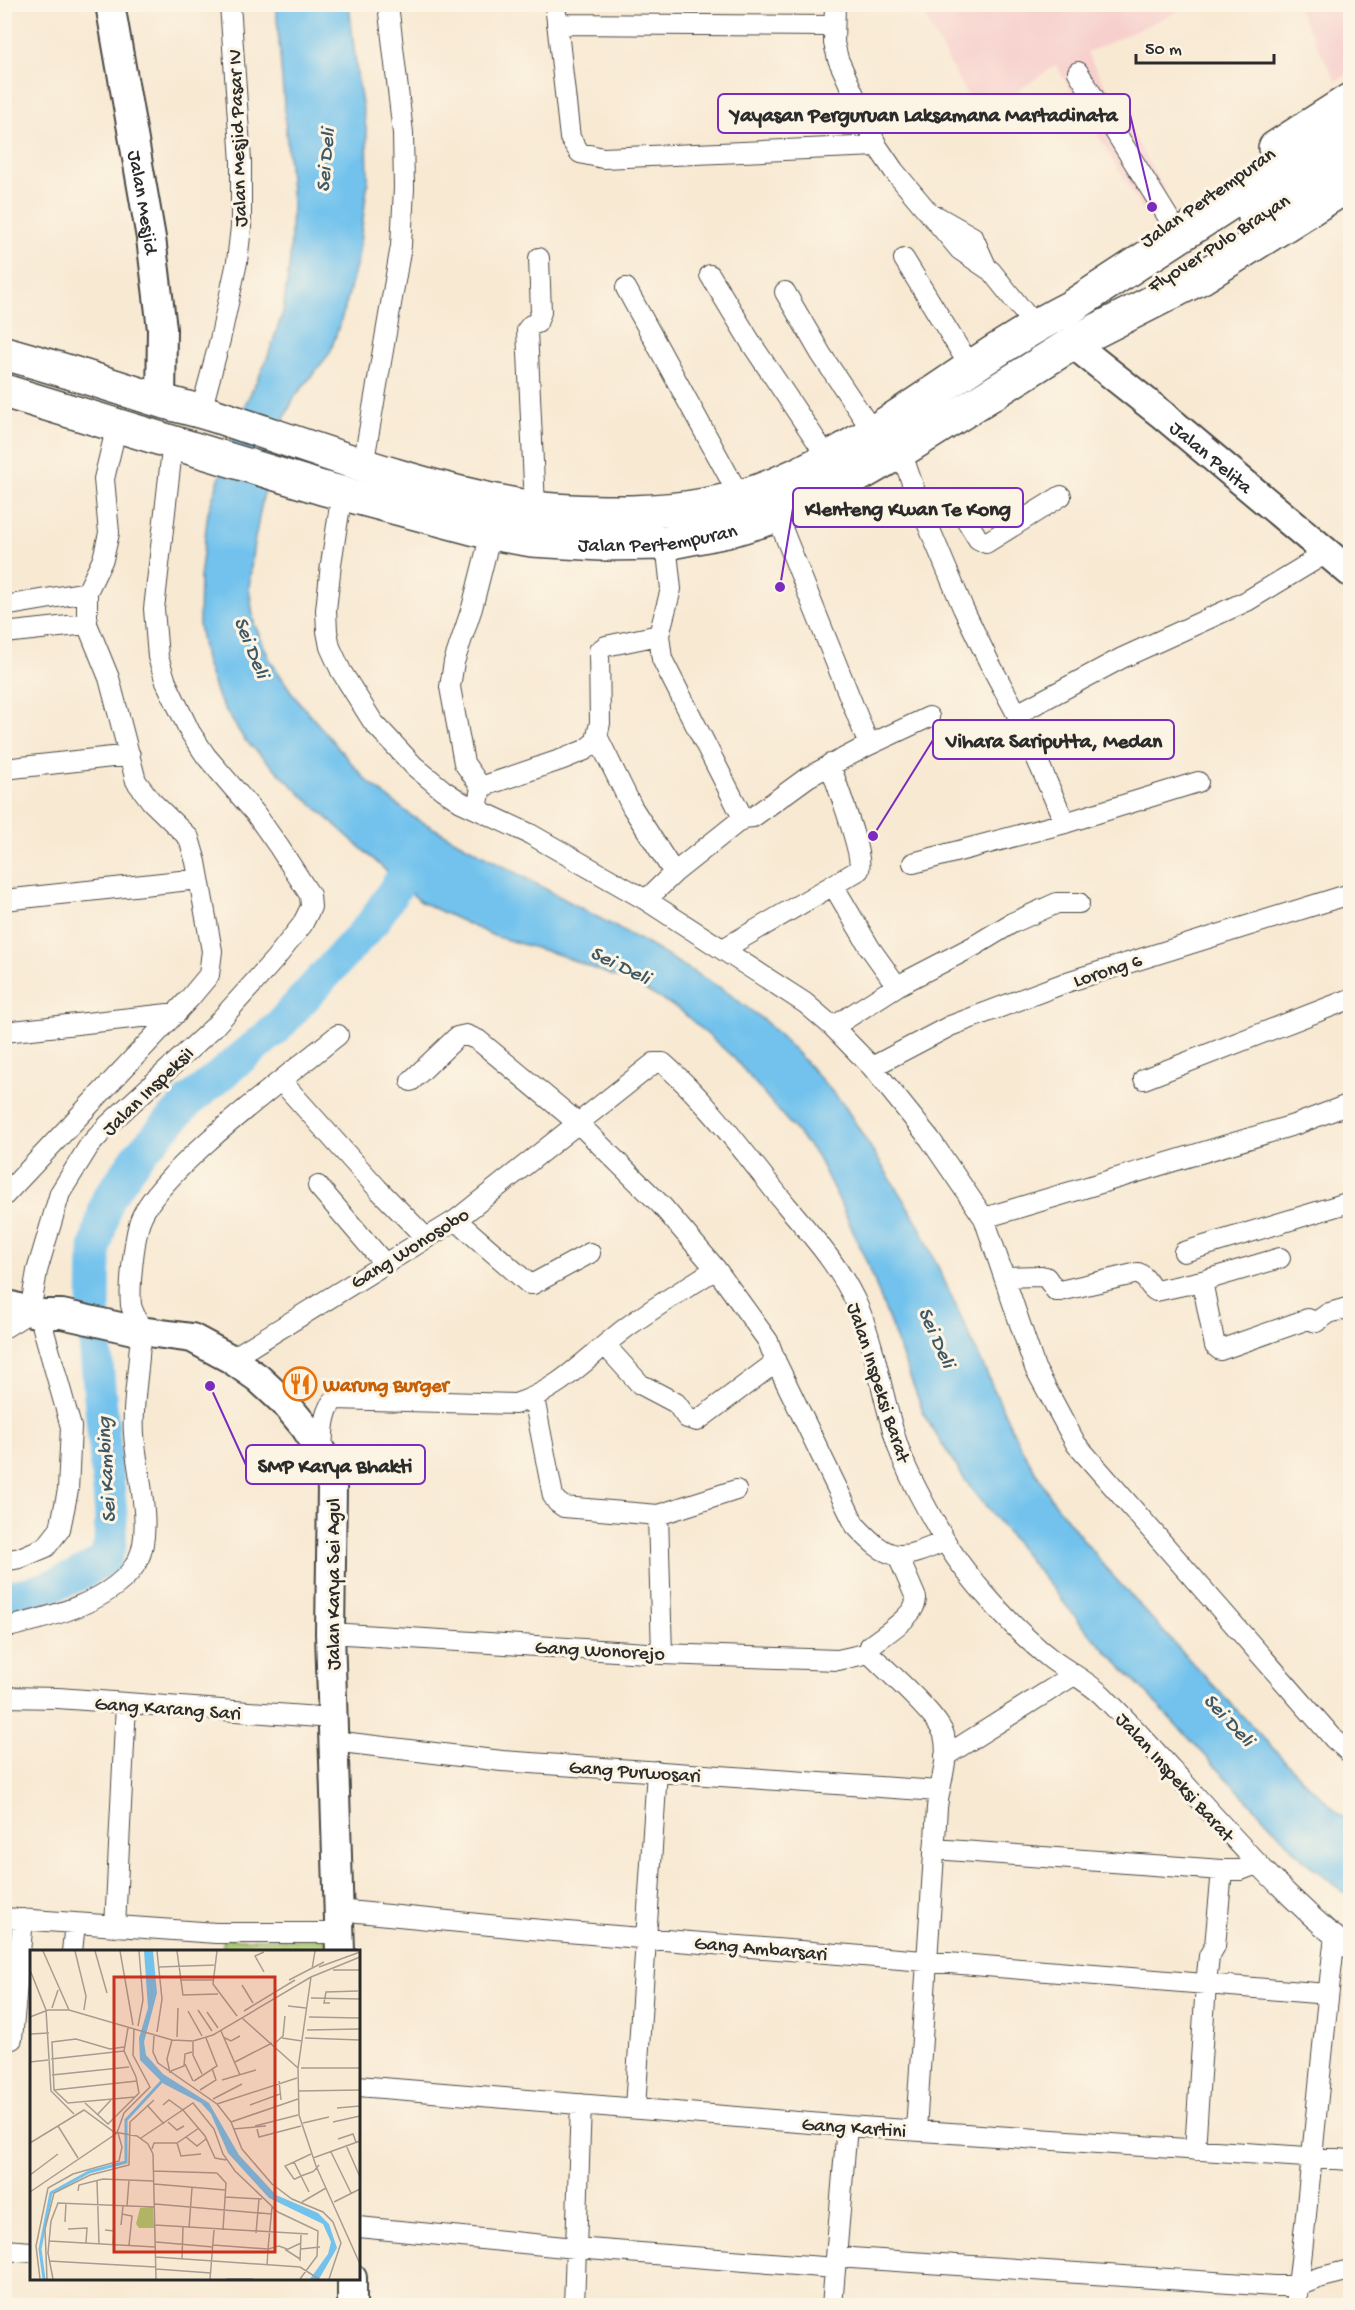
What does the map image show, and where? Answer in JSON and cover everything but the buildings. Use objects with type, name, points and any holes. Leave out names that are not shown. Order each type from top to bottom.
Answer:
[{"type":"highway","name":"Jalan Pertempuran","points":[[4,353],[209,414],[353,462],[445,489],[535,507],[588,512],[690,508],[741,497],[775,484],[828,458],[873,432],[1038,324],[1168,217],[1350,100]]},
{"type":"highway","name":"Flyover Pulo Brayan","points":[[1077,330],[1279,171],[1350,129]]},
{"type":"highway","name":"Flyover Pulo Brayan","points":[[1077,330],[1350,158]]},
{"type":"highway","name":"Jalan Pertempuran","points":[[4,391],[332,491],[491,533],[532,540],[666,543],[727,531],[777,516],[838,487],[901,451],[1077,330],[1202,277],[1350,184]]},
{"type":"highway","name":"Jalan Pertempuran","points":[[1038,324],[1077,330]]},
{"type":"main road","name":"Jalan Mesjid","points":[[110,4],[151,238],[162,329],[161,401]]},
{"type":"main road","name":"Jalan Pelita","points":[[1077,330],[1164,416],[1344,564]]},
{"type":"main road","name":"Jalan Karya Sei Agul","points":[[34,1311],[192,1338],[231,1359],[258,1378],[285,1403],[305,1427],[322,1453],[332,1487],[330,1633],[339,1932]]},
{"type":"main road","points":[[352,2280],[352,2306]]},
{"type":"street","name":"Jalan Mesjid Pasar IV","points":[[209,414],[220,340],[237,262],[241,227],[241,162],[230,4]]},
{"type":"street","points":[[353,462],[401,246],[405,188],[403,133],[388,4]]},
{"type":"street","points":[[835,4],[834,43],[844,76],[877,146],[894,171],[960,250],[986,266],[1038,324]]},
{"type":"street","points":[[833,26],[556,14],[570,138],[580,153],[603,158],[877,146]]},
{"type":"street","points":[[1078,72],[1168,217]]},
{"type":"street","points":[[535,507],[527,330],[531,325],[537,323],[541,312],[539,258]]},
{"type":"street","points":[[904,259],[971,368]]},
{"type":"street","points":[[710,275],[753,346],[828,458]]},
{"type":"street","points":[[626,288],[741,497]]},
{"type":"street","points":[[786,292],[821,354],[873,432]]},
{"type":"street","points":[[4,1196],[177,1013],[209,975],[212,951],[200,879],[189,838],[151,801],[136,781],[109,678],[87,624],[87,592],[103,559],[109,533],[104,479],[117,425]]},
{"type":"street","name":"Jalan InspeksiI","points":[[34,1311],[37,1271],[60,1193],[89,1146],[214,1027],[275,960],[302,925],[311,907],[310,895],[255,813],[206,756],[190,732],[166,681],[158,657],[154,609],[188,446]]},
{"type":"street","points":[[901,451],[920,506],[963,608],[1017,714],[1065,823]]},
{"type":"street","points":[[332,491],[331,564],[327,610],[330,646],[357,699],[395,748],[443,789],[477,809],[530,834],[646,900],[805,1003],[833,1027],[872,1067],[930,1139],[984,1218],[1035,1368],[1076,1444],[1326,1730],[1350,1753]]},
{"type":"street","points":[[920,506],[936,504],[959,508],[978,539],[986,543],[1061,496]]},
{"type":"street","points":[[777,516],[869,745]]},
{"type":"street","points":[[477,809],[481,787],[464,762],[450,687],[454,662],[472,608],[491,533]]},
{"type":"street","points":[[666,543],[670,589],[659,635],[663,659],[743,818]]},
{"type":"street","points":[[1017,714],[1122,658],[1247,601],[1344,564]]},
{"type":"street","points":[[4,606],[87,592]]},
{"type":"street","points":[[4,633],[87,624]]},
{"type":"street","points":[[481,787],[585,750],[592,745],[600,723],[599,651],[606,646],[659,635]]},
{"type":"street","points":[[646,900],[674,873],[743,818],[753,816],[830,764],[929,717]]},
{"type":"street","points":[[597,736],[632,807],[674,873]]},
{"type":"street","points":[[4,769],[129,755]]},
{"type":"street","points":[[723,949],[855,873],[860,867],[830,764]]},
{"type":"street","points":[[913,863],[1065,823],[1198,782]]},
{"type":"street","points":[[4,900],[200,879]]},
{"type":"street","points":[[833,885],[870,948],[897,986]]},
{"type":"street","name":"Lorong 6","points":[[872,1067],[950,1026],[1070,981],[1350,894]]},
{"type":"street","points":[[833,1027],[897,986],[974,946],[1012,923],[1057,903],[1079,903]]},
{"type":"street","points":[[1144,1079],[1350,999]]},
{"type":"street","points":[[4,1032],[177,1013]]},
{"type":"street","points":[[4,1628],[75,1608],[106,1592],[125,1578],[138,1559],[142,1546],[143,1521],[134,1419],[137,1330],[131,1306],[131,1285],[139,1223],[160,1188],[212,1138],[338,1035]]},
{"type":"street","points":[[411,1081],[457,1037],[465,1035],[478,1040],[578,1123],[662,1206],[716,1269],[768,1341],[855,1525],[869,1541],[898,1556],[914,1555],[945,1541]]},
{"type":"street","name":"Jalan Inspeksi Barat","points":[[578,1123],[658,1062],[663,1063],[672,1071],[731,1134],[823,1247],[859,1308],[876,1359],[900,1454],[945,1541],[972,1579],[1049,1658],[1100,1692],[1287,1895],[1350,1949]]},
{"type":"street","points":[[281,1081],[425,1237]]},
{"type":"street","points":[[984,1218],[1297,1124],[1350,1104]]},
{"type":"street","name":"Gang Wonosobo","points":[[231,1359],[425,1237],[456,1220],[578,1123]]},
{"type":"street","points":[[318,1186],[384,1263]]},
{"type":"street","points":[[1184,1252],[1350,1202]]},
{"type":"street","points":[[456,1220],[529,1284],[533,1284],[590,1253]]},
{"type":"street","points":[[1004,1277],[1046,1277],[1056,1291],[1060,1292],[1138,1273],[1156,1291],[1202,1281],[1280,1258]]},
{"type":"street","points":[[322,1453],[327,1412],[329,1404],[335,1399],[514,1404],[534,1398],[558,1382],[628,1326],[716,1269]]},
{"type":"street","points":[[1202,1281],[1215,1346],[1220,1350],[1308,1319],[1316,1322],[1329,1313],[1350,1306]]},
{"type":"street","points":[[4,1328],[34,1311],[71,1427],[68,1490],[60,1529],[46,1547],[20,1558],[4,1561]]},
{"type":"street","points":[[604,1345],[640,1384],[676,1402],[687,1418],[697,1421],[776,1362]]},
{"type":"street","points":[[534,1398],[553,1496],[564,1507],[658,1515],[736,1490]]},
{"type":"street","points":[[658,1515],[662,1653]]},
{"type":"street","points":[[898,1556],[916,1598],[916,1604],[911,1613],[870,1646],[869,1653],[935,1720],[943,1732],[945,1756],[944,1773],[938,1791],[916,2130]]},
{"type":"street","name":"Gang Wonorejo","points":[[330,1633],[662,1653],[838,1660],[869,1653]]},
{"type":"street","points":[[945,1756],[1074,1675]]},
{"type":"street","name":"Gang Karang Sari","points":[[4,1697],[58,1698],[126,1704],[333,1729]]},
{"type":"street","points":[[115,1927],[126,1704]]},
{"type":"street","name":"Gang Purwosari","points":[[333,1729],[502,1761],[938,1791]]},
{"type":"street","points":[[635,2108],[657,1771]]},
{"type":"street","points":[[934,1849],[1222,1870],[1241,1870],[1257,1864]]},
{"type":"street","points":[[1195,2150],[1206,1984],[1209,1956],[1215,1946],[1222,1870]]},
{"type":"street","points":[[12,2039],[14,1918]]},
{"type":"street","name":"Gang Ambarsari","points":[[14,1918],[216,1933],[339,1932],[646,1938],[1328,1994]]},
{"type":"street","points":[[72,1950],[75,1923]]},
{"type":"street","points":[[1297,2296],[1335,1936]]},
{"type":"street","name":"Gang Kartini","points":[[360,2086],[847,2126],[1350,2160]]},
{"type":"street","points":[[574,2306],[581,2104]]},
{"type":"street","points":[[832,2306],[847,2126]]},
{"type":"street","points":[[360,2227],[575,2248],[1251,2285],[1297,2296]]},
{"type":"street","points":[[4,2250],[30,2252]]},
{"type":"street","points":[[1297,2296],[1318,2278],[1350,2270]]},
{"type":"shaded area","points":[[918,5],[1186,5],[1183,9],[1087,53],[1165,191],[1145,214],[1056,65],[979,117]]},
{"type":"shaded area","points":[[1296,5],[1350,5],[1350,73],[1336,81]]},
{"type":"green space","points":[[223,1939],[333,1939],[334,1950],[223,1950]]},
{"type":"water","name":"Sei Deli","points":[[276,5],[349,5],[367,134],[368,180],[358,258],[345,308],[330,353],[294,398],[284,419],[263,497],[253,549],[249,588],[254,623],[270,660],[294,696],[365,779],[413,817],[647,944],[724,990],[766,1022],[844,1105],[918,1223],[1018,1442],[1051,1498],[1103,1565],[1182,1652],[1301,1778],[1350,1824],[1350,1897],[1305,1861],[1081,1624],[965,1480],[925,1417],[871,1272],[817,1156],[733,1057],[680,1010],[638,986],[560,955],[494,936],[421,902],[304,797],[244,739],[218,698],[205,660],[199,625],[200,578],[208,512],[242,411],[266,362],[283,312],[290,261],[292,204]]},
{"type":"waterway","name":"Sei Kambing","points":[[4,1598],[57,1584],[81,1573],[105,1560],[110,1544],[111,1514],[95,1343],[94,1302],[95,1248],[107,1200],[138,1156],[188,1102],[275,1030],[373,922],[414,860]]},
{"type":"place","name":"Yayasan Perguruan Laksamana Martadinata","points":[[1152,207]]},
{"type":"place","name":"Klenteng Kwan Te Kong","points":[[780,587]]},
{"type":"place","name":"Vihara Sariputta, Medan","points":[[873,836]]},
{"type":"place","name":"Warung Burger","points":[[300,1384]]},
{"type":"place","name":"SMP Karya Bhakti","points":[[210,1386]]}]
